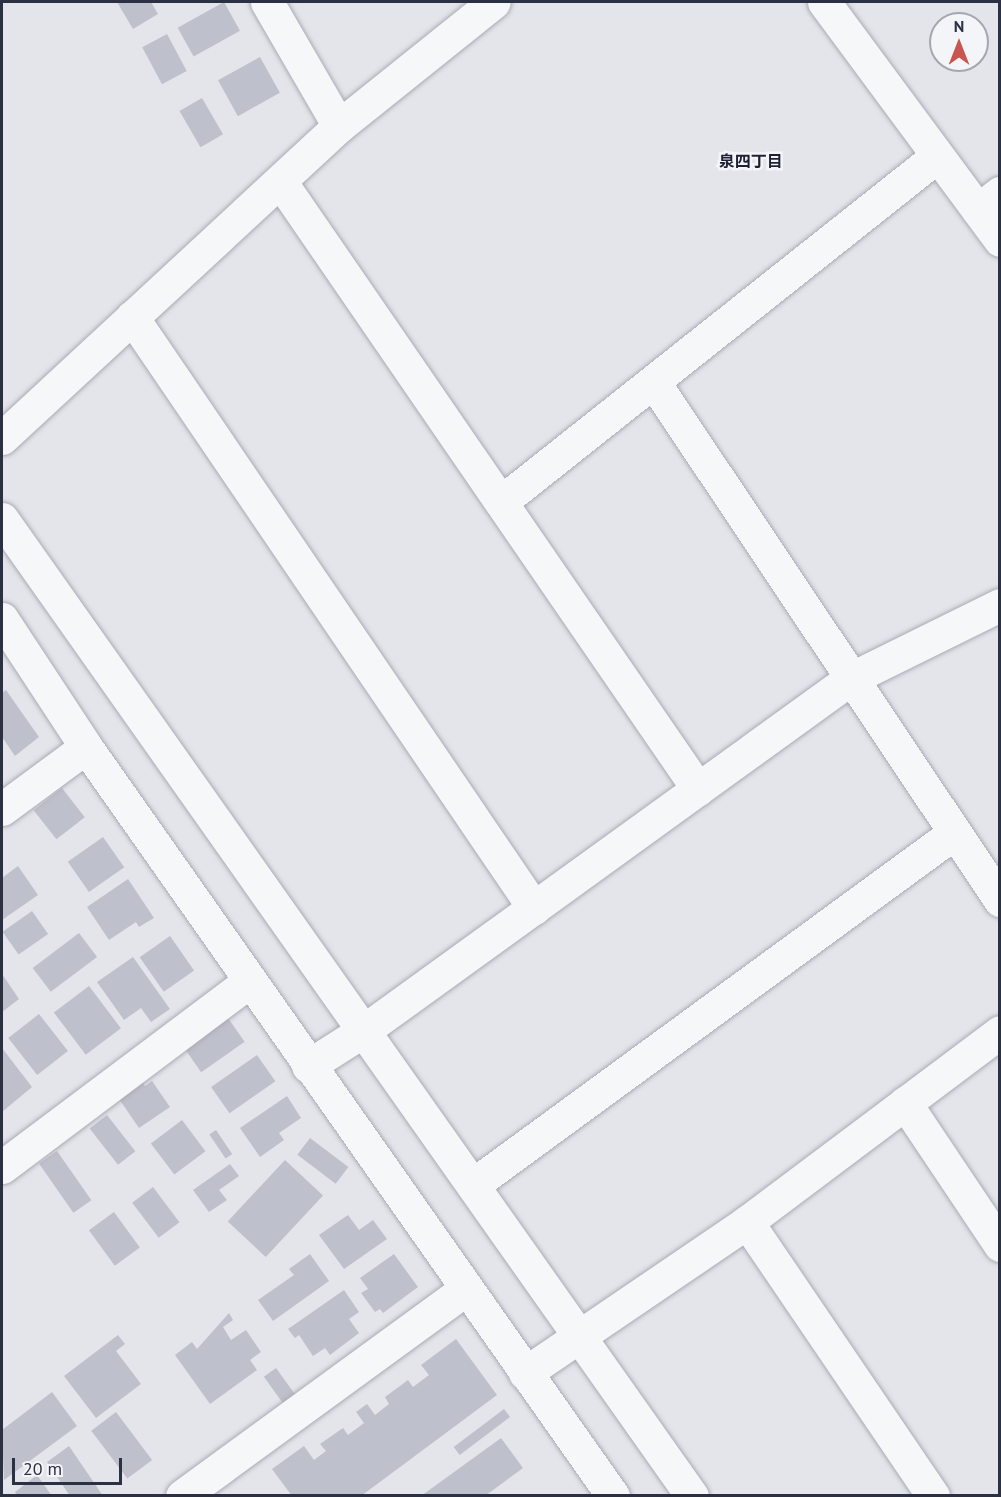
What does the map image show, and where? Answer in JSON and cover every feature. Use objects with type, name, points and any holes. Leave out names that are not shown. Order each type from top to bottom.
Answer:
[{"type":"street","points":[[267,2],[339,126]]},
{"type":"street","points":[[2,438],[339,126],[494,2]]},
{"type":"street","points":[[824,2],[936,157],[989,202],[999,240]]},
{"type":"street","points":[[501,502],[655,384],[936,157]]},
{"type":"street","points":[[280,181],[698,789]]},
{"type":"street","points":[[132,317],[534,908]]},
{"type":"street","points":[[655,384],[999,900]]},
{"type":"street","points":[[2,519],[366,1029],[692,1496]]},
{"type":"street","points":[[308,1066],[366,1029],[850,679],[999,604]]},
{"type":"street","points":[[2,619],[86,747],[464,1290],[613,1496]]},
{"type":"street","points":[[2,809],[86,747]]},
{"type":"street","points":[[474,1184],[954,833]]},
{"type":"street","points":[[2,1167],[250,981]]},
{"type":"street","points":[[525,1373],[747,1222],[999,1032]]},
{"type":"street","points":[[905,1103],[999,1245]]},
{"type":"street","points":[[747,1222],[933,1496]]},
{"type":"street","points":[[182,1496],[464,1290]]},
{"type":"building","points":[[117,2],[151,2],[158,14],[133,29]]},
{"type":"building","points":[[224,2],[240,31],[194,57],[178,28]]},
{"type":"building","points":[[167,34],[187,71],[162,84],[142,47]]},
{"type":"building","points":[[260,57],[280,93],[238,116],[218,80]]},
{"type":"building","points":[[202,98],[223,134],[200,147],[179,111]]},
{"type":"building","points":[[6,690],[39,737],[15,756],[2,737],[2,693]]},
{"type":"building","points":[[62,788],[85,817],[56,839],[34,810]]},
{"type":"building","points":[[103,837],[124,867],[89,892],[68,862]]},
{"type":"building","points":[[18,866],[38,895],[2,920],[2,878]]},
{"type":"building","points":[[128,879],[154,918],[139,927],[136,922],[109,940],[87,907]]},
{"type":"building","points":[[32,911],[48,934],[19,955],[3,932]]},
{"type":"building","points":[[79,933],[97,957],[51,992],[33,968]]},
{"type":"building","points":[[170,936],[194,970],[164,992],[140,957]]},
{"type":"building","points":[[133,957],[170,1009],[151,1022],[141,1008],[124,1020],[97,982]]},
{"type":"building","points":[[2,974],[19,999],[2,1012]]},
{"type":"building","points":[[89,986],[121,1028],[86,1055],[54,1012]]},
{"type":"building","points":[[39,1014],[68,1051],[37,1075],[8,1038]]},
{"type":"building","points":[[228,1018],[245,1042],[201,1072],[185,1048]]},
{"type":"building","points":[[2,1048],[32,1087],[2,1112]]},
{"type":"building","points":[[257,1055],[275,1081],[229,1113],[211,1087]]},
{"type":"building","points":[[141,1080],[145,1086],[152,1081],[170,1107],[139,1128],[117,1096]]},
{"type":"building","points":[[287,1096],[301,1118],[279,1133],[284,1140],[260,1157],[240,1128]]},
{"type":"building","points":[[107,1115],[135,1151],[118,1165],[90,1129]]},
{"type":"building","points":[[182,1120],[205,1151],[174,1175],[151,1143]]},
{"type":"building","points":[[216,1130],[232,1154],[226,1159],[209,1134]]},
{"type":"building","points":[[310,1138],[348,1167],[336,1184],[297,1155]]},
{"type":"building","points":[[57,1151],[91,1200],[73,1213],[39,1164]]},
{"type":"building","points":[[285,1160],[323,1195],[266,1257],[228,1221]]},
{"type":"building","points":[[230,1164],[239,1176],[219,1190],[227,1200],[209,1212],[193,1190]]},
{"type":"building","points":[[153,1187],[179,1222],[159,1238],[132,1203]]},
{"type":"building","points":[[114,1212],[140,1248],[115,1266],[89,1230]]},
{"type":"building","points":[[348,1215],[359,1230],[373,1220],[387,1239],[344,1269],[319,1235]]},
{"type":"building","points":[[310,1254],[329,1281],[273,1321],[258,1300],[294,1275],[289,1269]]},
{"type":"building","points":[[394,1254],[418,1287],[383,1313],[380,1309],[375,1312],[361,1293],[368,1289],[360,1278]]},
{"type":"building","points":[[344,1290],[359,1312],[349,1319],[359,1333],[330,1355],[325,1348],[313,1356],[299,1335],[295,1338],[288,1329]]},
{"type":"building","points":[[229,1313],[233,1320],[223,1327],[231,1340],[246,1330],[261,1352],[250,1360],[257,1370],[210,1404],[175,1355],[192,1342],[197,1349]]},
{"type":"building","points":[[118,1335],[125,1344],[116,1351],[141,1384],[96,1418],[64,1376]]},
{"type":"building","points":[[456,1339],[497,1395],[361,1496],[292,1496],[272,1469],[304,1446],[314,1460],[326,1451],[320,1444],[343,1428],[348,1435],[364,1423],[356,1412],[367,1404],[375,1415],[389,1404],[385,1397],[408,1380],[413,1387],[429,1375],[421,1365]]},
{"type":"building","points":[[276,1368],[295,1394],[283,1403],[264,1377]]},
{"type":"building","points":[[52,1392],[77,1426],[4,1480],[2,1430]]},
{"type":"building","points":[[504,1409],[510,1417],[460,1455],[454,1447]]},
{"type":"building","points":[[116,1412],[152,1460],[127,1479],[91,1431]]},
{"type":"building","points":[[501,1438],[523,1468],[485,1496],[421,1496]]},
{"type":"building","points":[[69,1446],[103,1496],[70,1496],[47,1462]]},
{"type":"building","points":[[37,1475],[52,1496],[17,1496],[15,1492]]},
{"type":"district","name":"泉四丁目","points":[[751,161]]}]
